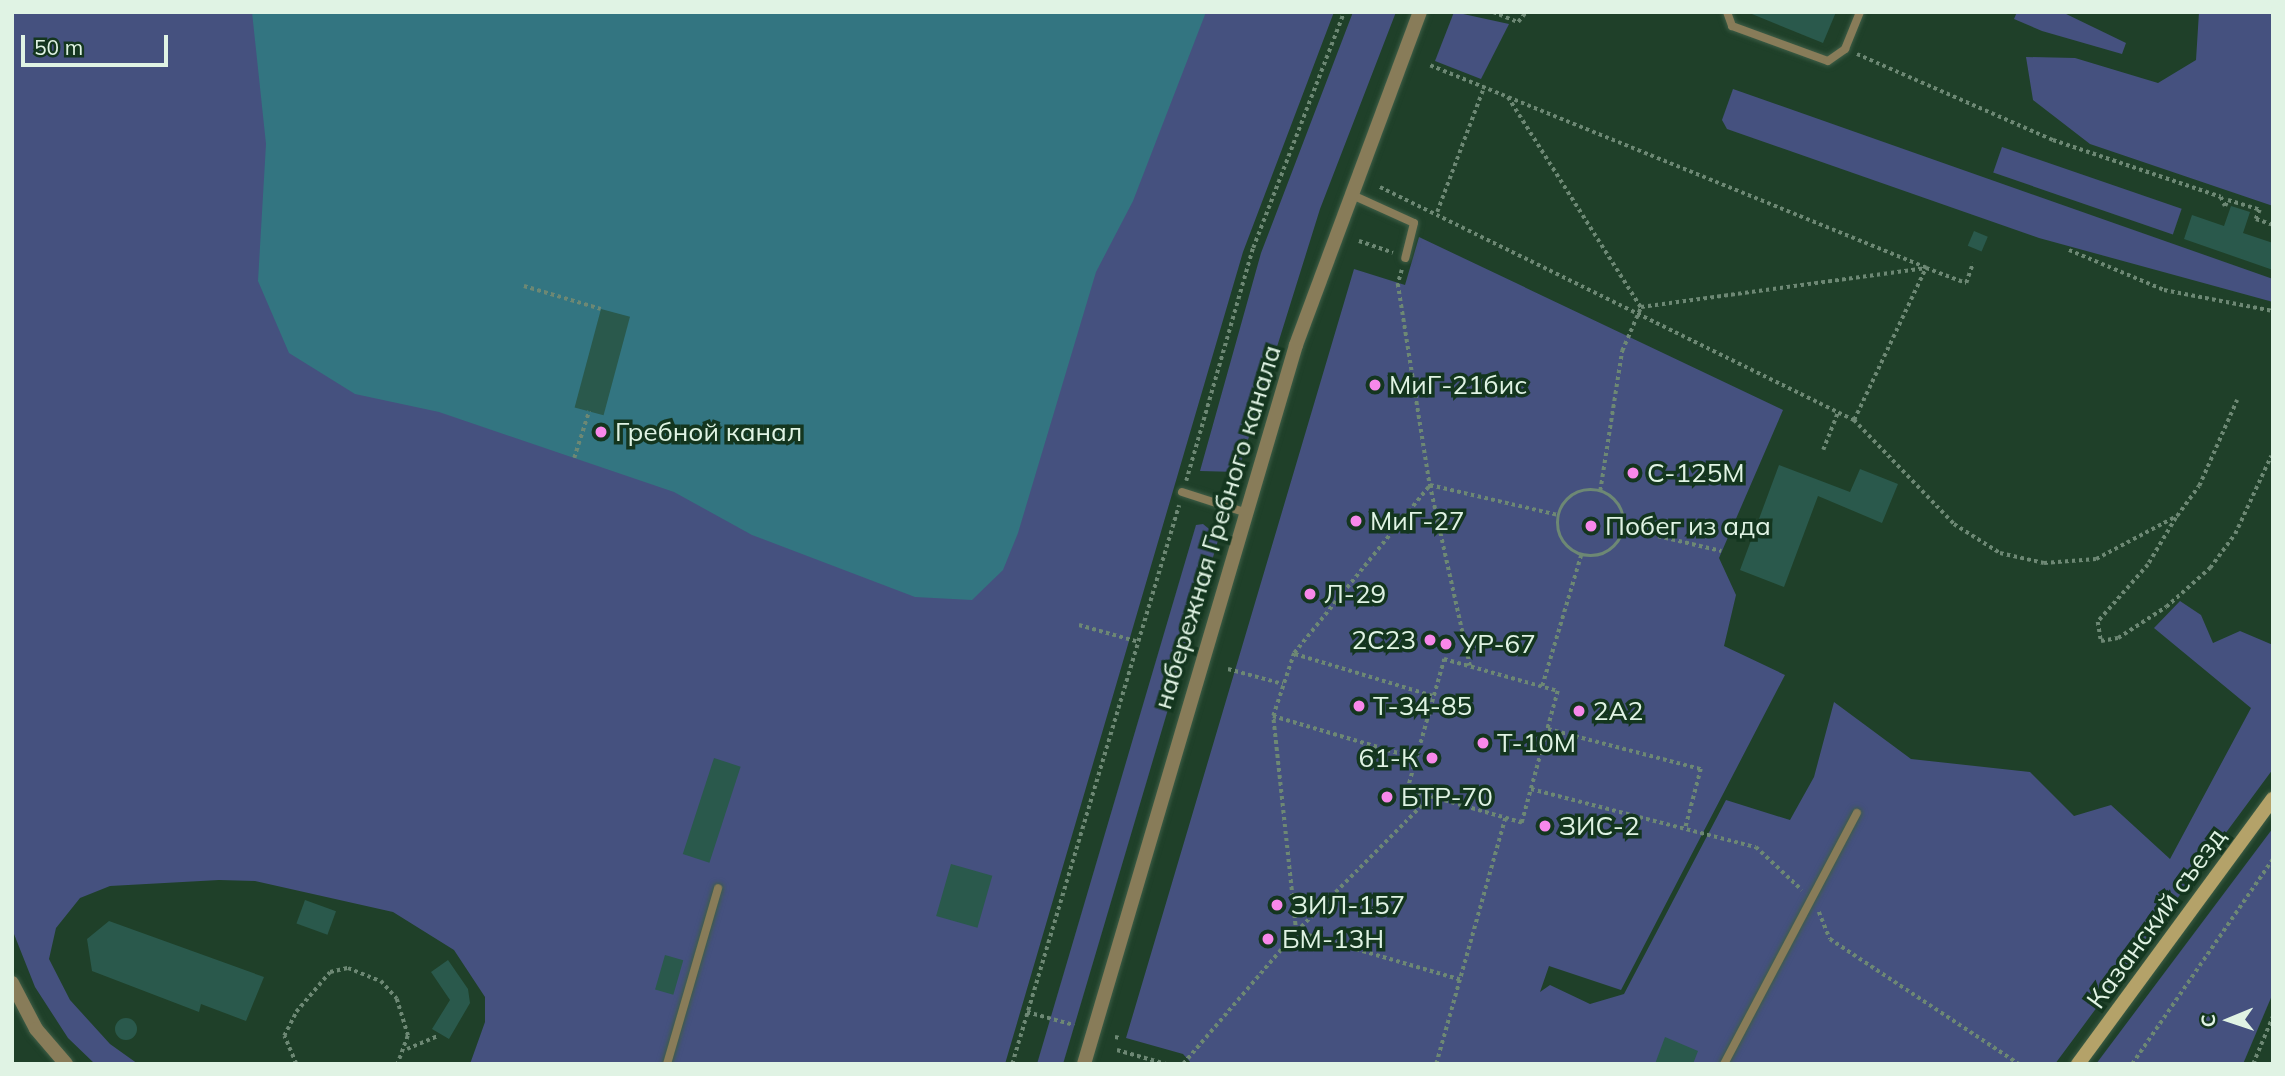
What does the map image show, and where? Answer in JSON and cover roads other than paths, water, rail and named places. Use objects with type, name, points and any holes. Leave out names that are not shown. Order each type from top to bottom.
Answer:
[{"type":"main road","name":"Казанский съезд","points":[[2078,1064],[2273,799]]},
{"type":"street","name":"набережная Гребного канала","points":[[1084,1064],[1247,513],[1350,194],[1420,12]]},
{"type":"street","points":[[12,983],[36,1029],[66,1064]]},
{"type":"lane","points":[[1727,12],[1732,26],[1815,59],[1838,58],[1845,50],[1860,12]]},
{"type":"lane","points":[[1350,194],[1414,223],[1405,258]]},
{"type":"lane","points":[[1182,492],[1247,513]]},
{"type":"lane","points":[[1724,1064],[1814,901],[1857,813]]},
{"type":"lane","points":[[667,1064],[718,888]]},
{"type":"place","name":"МиГ-21бис","points":[[1375,385]]},
{"type":"place","name":"Гребной канал","points":[[601,432]]},
{"type":"place","name":"С-125М","points":[[1633,473]]},
{"type":"place","name":"МиГ-27","points":[[1356,521]]},
{"type":"place","name":"Побег из ада","points":[[1591,526]]},
{"type":"place","name":"Л-29","points":[[1310,594]]},
{"type":"place","name":"2С23","points":[[1430,640]]},
{"type":"place","name":"УР-67","points":[[1446,644]]},
{"type":"place","name":"T-34-85","points":[[1359,706]]},
{"type":"place","name":"2А2","points":[[1579,711]]},
{"type":"place","name":"Т-10М","points":[[1483,743]]},
{"type":"place","name":"61-К","points":[[1432,758]]},
{"type":"place","name":"БТР-70","points":[[1387,797]]},
{"type":"place","name":"ЗИС-2","points":[[1545,826]]},
{"type":"place","name":"ЗИЛ-157","points":[[1277,905]]},
{"type":"place","name":"БМ-13Н","points":[[1268,939]]}]
